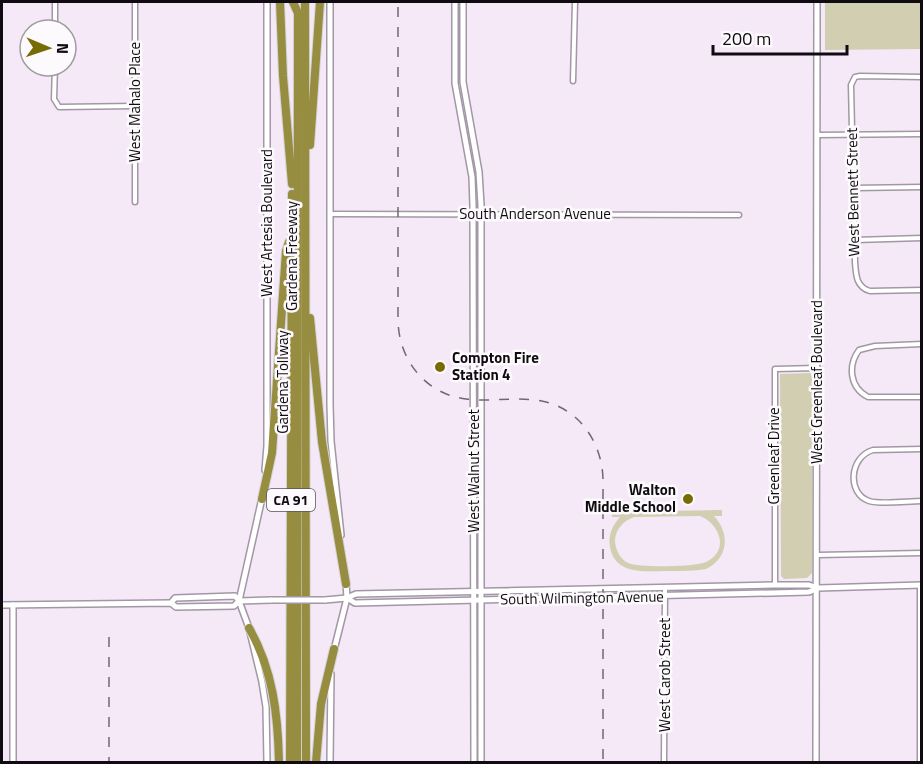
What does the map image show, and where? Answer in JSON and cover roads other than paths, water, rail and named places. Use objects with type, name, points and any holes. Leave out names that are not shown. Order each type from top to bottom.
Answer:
[{"type":"highway","points":[[280,2],[283,76],[292,184]]},
{"type":"highway","name":"Gardena Freeway","points":[[290,762],[293,2]]},
{"type":"highway","name":"Gardena Tollway","points":[[293,2],[298,13],[299,762]]},
{"type":"highway","name":"Gardena Freeway","points":[[303,2],[306,188],[306,762]]},
{"type":"highway","name":"Gardena Tollway","points":[[299,762],[303,2]]},
{"type":"highway","points":[[306,188],[320,2]]},
{"type":"highway","points":[[262,500],[272,453],[286,251],[291,238]]},
{"type":"highway","points":[[306,256],[317,399],[346,584]]},
{"type":"highway","points":[[249,628],[265,659],[271,679],[276,706],[279,762]]},
{"type":"highway","points":[[316,762],[321,704],[334,650]]},
{"type":"main road","name":"West Artesia Boulevard","points":[[239,601],[262,500],[267,446],[267,2]]},
{"type":"main road","points":[[330,2],[331,441],[347,598],[334,650],[330,687],[330,762]]},
{"type":"main road","name":"West Walnut Street","points":[[455,2],[455,83],[472,177],[473,214],[474,762]]},
{"type":"main road","name":"West Walnut Street","points":[[463,2],[463,82],[480,178],[481,214],[481,762]]},
{"type":"main road","name":"West Greenleaf Boulevard","points":[[816,762],[817,2]]},
{"type":"main road","name":"South Wilmington Avenue","points":[[2,605],[171,603],[176,607],[234,606],[239,601],[325,600],[347,598],[356,594],[775,585],[809,585],[818,588],[921,585]]},
{"type":"main road","name":"South Wilmington Avenue","points":[[347,598],[355,603],[808,592],[818,588]]},
{"type":"main road","name":"South Wilmington Avenue","points":[[171,603],[175,598],[195,597],[235,596],[239,601]]},
{"type":"main road","points":[[239,601],[249,628],[262,682],[266,707],[267,762]]},
{"type":"main road","points":[[13,605],[13,762]]},
{"type":"street","points":[[55,2],[55,18]]},
{"type":"street","name":"West Mahalo Place","points":[[135,2],[135,202]]},
{"type":"street","points":[[573,81],[575,2]]},
{"type":"street","name":"West Bennett Street","points":[[921,77],[860,76],[855,77],[851,85],[858,284],[870,291],[921,290]]},
{"type":"street","points":[[55,78],[54,99],[59,107],[135,106]]},
{"type":"street","points":[[817,135],[921,134]]},
{"type":"street","points":[[854,188],[921,187]]},
{"type":"street","name":"South Anderson Avenue","points":[[330,214],[739,215]]},
{"type":"street","points":[[855,240],[921,238]]},
{"type":"street","points":[[921,344],[875,346],[859,350],[854,357],[853,379],[855,386],[868,397],[921,397]]},
{"type":"street","name":"Greenleaf Drive","points":[[775,585],[775,369],[818,368]]},
{"type":"street","points":[[921,449],[865,452],[855,464],[854,474],[856,488],[860,495],[868,501],[921,501]]},
{"type":"street","points":[[818,555],[921,553]]},
{"type":"street","points":[[920,762],[921,585]]},
{"type":"street","name":"West Carob Street","points":[[664,762],[665,588]]},
{"type":"street","points":[[474,662],[481,662]]},
{"type":"street","points":[[474,687],[481,687]]},
{"type":"street","points":[[474,706],[481,706]]},
{"type":"street","points":[[474,731],[481,731]]},
{"type":"street","points":[[474,753],[481,753]]},
{"type":"railway","points":[[398,7],[399,334],[409,361],[426,382],[438,390],[466,399],[526,399],[550,403],[574,416],[592,438],[598,451],[603,479],[603,762]]},
{"type":"railway","points":[[109,637],[109,762]]},
{"type":"place","name":"Compton Fire Station 4","points":[[440,367]]},
{"type":"place","name":"Walton Middle School","points":[[688,499]]}]
